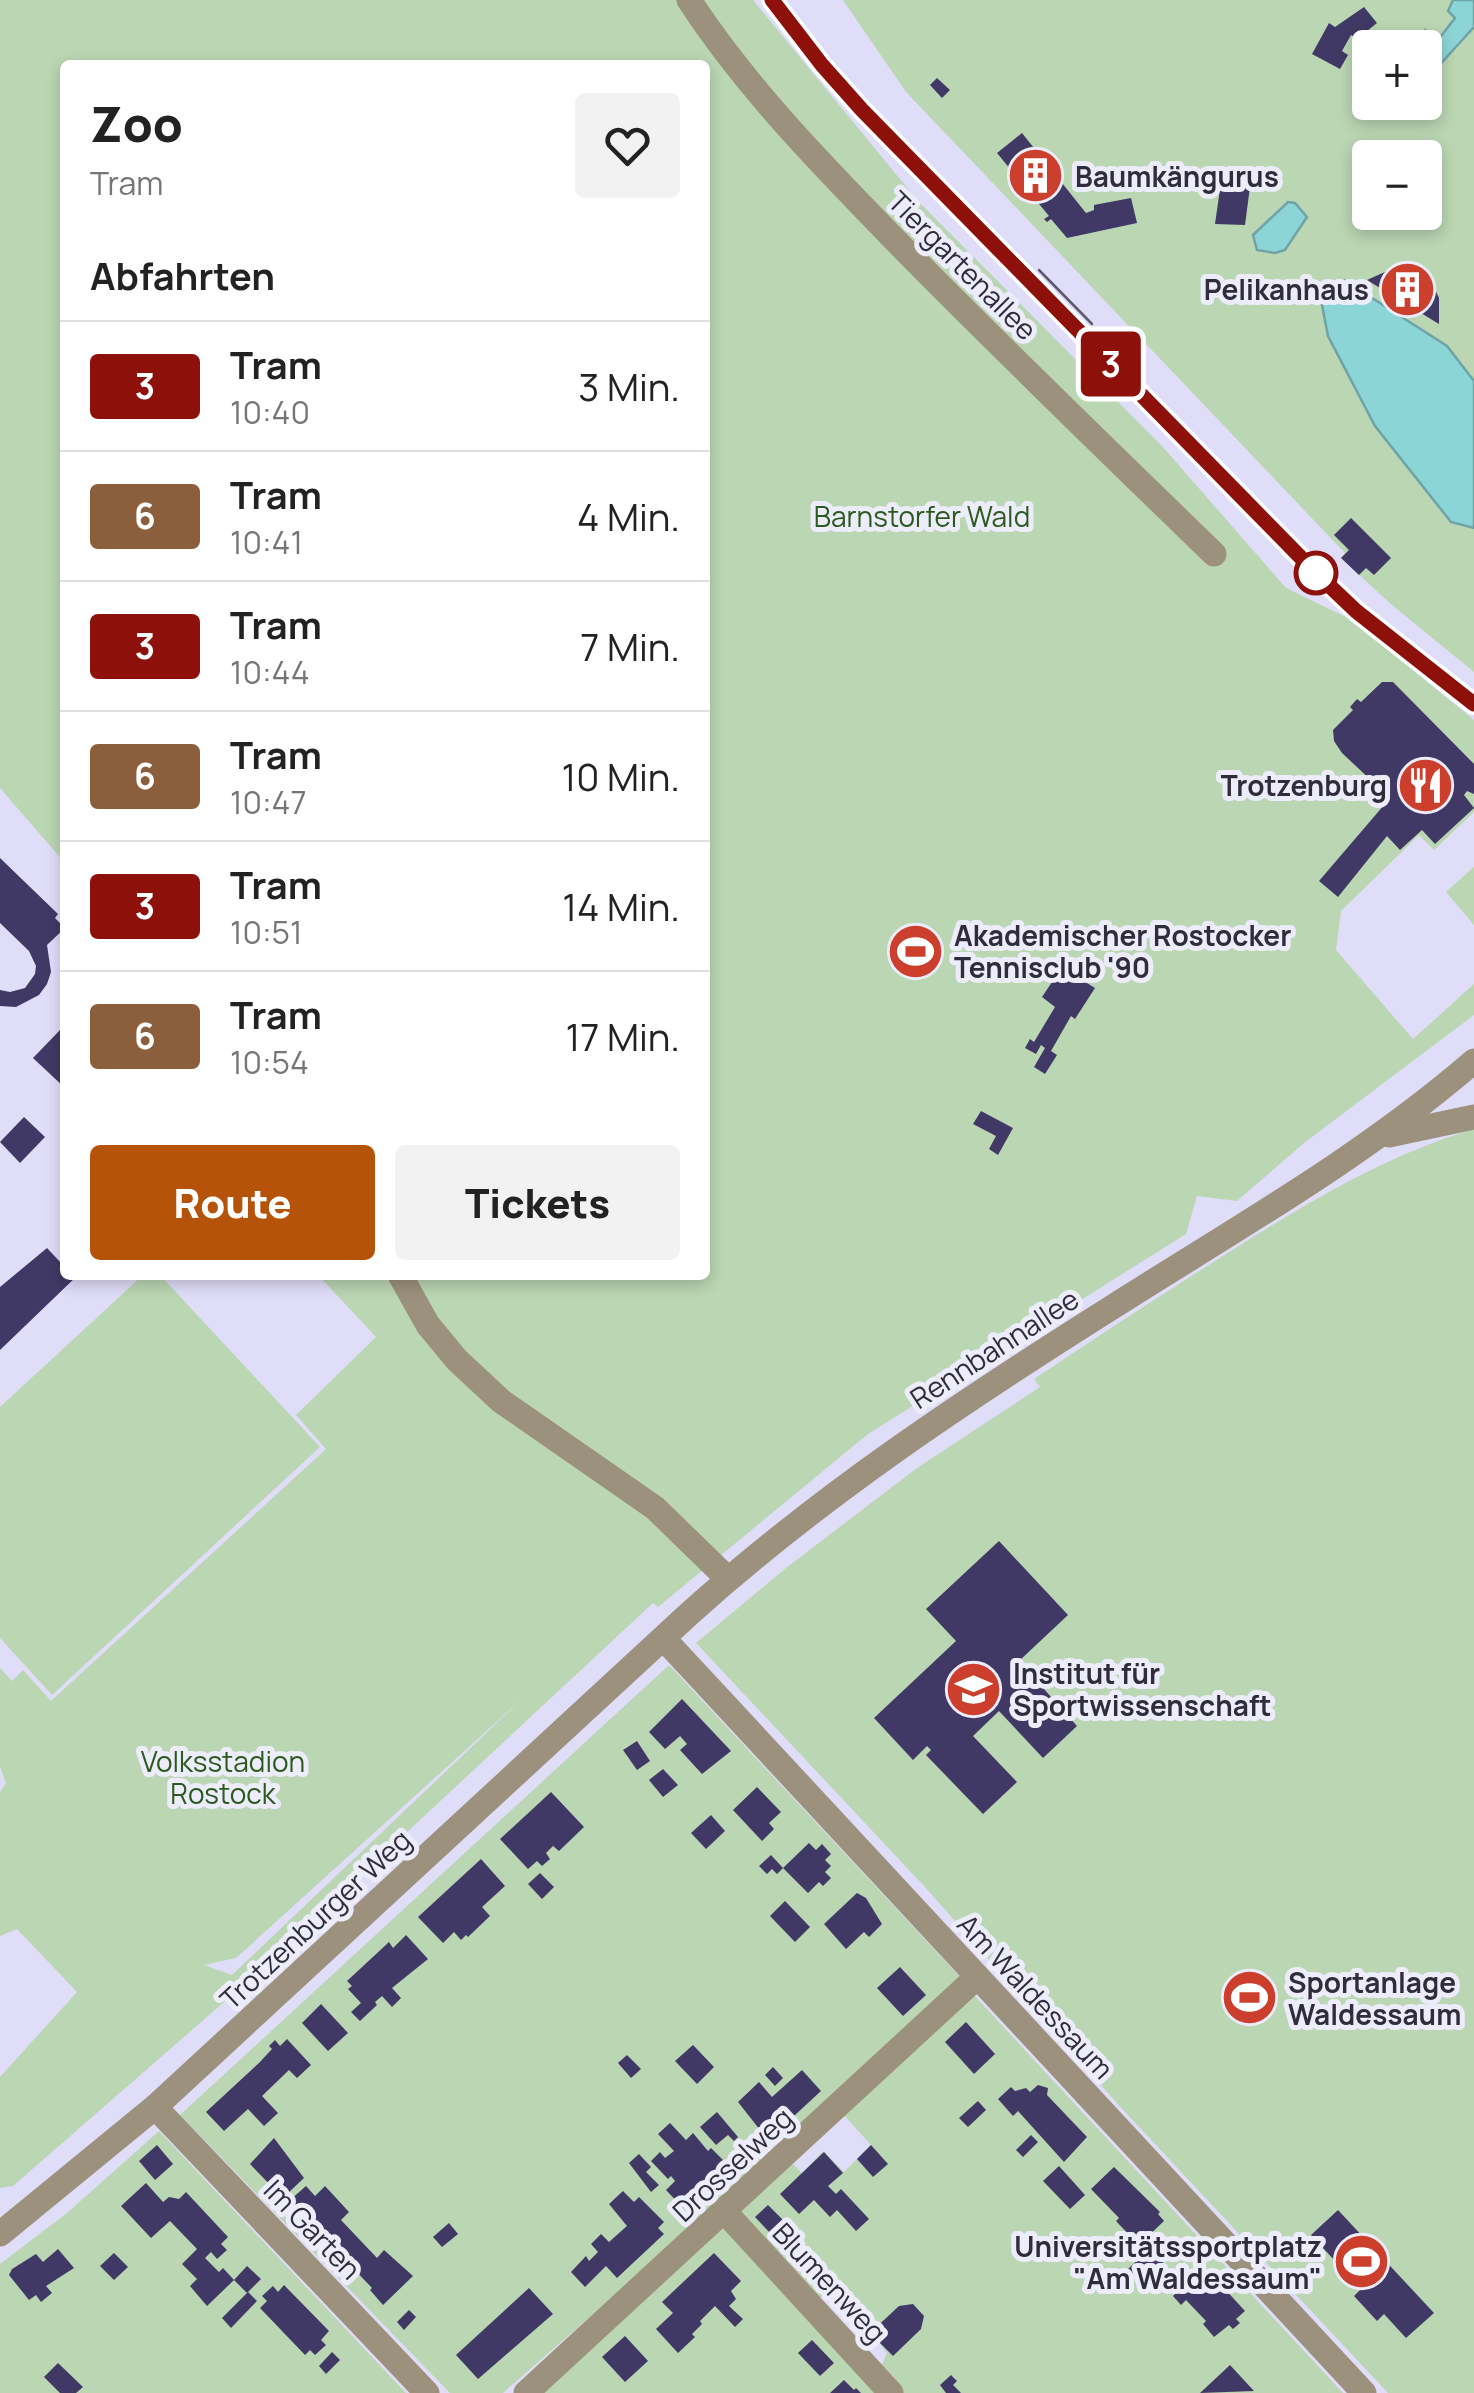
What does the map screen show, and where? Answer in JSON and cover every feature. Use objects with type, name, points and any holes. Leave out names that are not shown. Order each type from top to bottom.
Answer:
[{"type":"street","name":"Tiergartenallee","points":[[689,0],[767,103],[848,191],[1214,554]]},
{"type":"street","name":"Rennbahnallee","points":[[669,1645],[728,1578],[871,1465],[1379,1138],[1474,1061]]},
{"type":"street","name":"Rennbahnallee","points":[[1379,1138],[1474,1118]]},
{"type":"street","points":[[403,1280],[428,1325],[501,1401],[655,1508],[728,1578]]},
{"type":"street","name":"Am Waldessaum","points":[[669,1645],[1364,2393]]},
{"type":"street","name":"Trotzenburger Weg","points":[[0,2234],[155,2107],[669,1645]]},
{"type":"street","name":"Drosselweg","points":[[526,2393],[977,1977]]},
{"type":"street","name":"Im Garten","points":[[155,2107],[428,2393]]},
{"type":"street","name":"Blumenweg","points":[[725,2212],[891,2393]]},
{"type":"green space","name":"Barnstorfer Wald","points":[[0,0],[753,0],[918,201],[1162,446],[1286,588],[1350,619],[1474,720],[1474,812],[1434,850],[1419,835],[1341,911],[1336,950],[1413,1039],[1474,984],[1474,1015],[1304,1143],[1237,1201],[1197,1196],[1186,1234],[868,1434],[658,1607],[653,1603],[231,1996],[13,2186],[0,2188],[0,2077],[77,1992],[17,1929],[0,1936],[0,1792],[6,1783],[0,1767],[0,1668],[12,1681],[23,1670],[51,1701],[326,1449],[296,1415],[376,1337],[323,1280],[710,1280],[710,60],[60,60],[60,857],[0,788]],"holes":[[[524,1697],[232,1975],[204,1965],[236,1958]]]},
{"type":"green space","points":[[843,0],[1474,0],[1474,672],[1341,558],[1345,553],[906,92]]},
{"type":"green space","points":[[1474,867],[1474,925],[1446,892]]},
{"type":"green space","points":[[1474,1129],[1474,2393],[1388,2393],[696,1643],[917,1468],[1040,1387],[1034,1379],[1320,1197],[1410,1152]]},
{"type":"green space","points":[[138,1280],[165,1280],[320,1447],[52,1695],[0,1638],[0,1407]]},
{"type":"green space","points":[[669,1665],[960,1977],[803,2127],[790,2122],[756,2153],[764,2164],[503,2393],[450,2393],[180,2115]]},
{"type":"green space","points":[[972,1993],[1343,2393],[902,2393],[895,2386],[895,2378],[882,2365],[887,2353],[836,2285],[815,2302],[736,2214],[792,2163],[802,2173],[823,2151],[844,2172],[871,2145],[842,2113]]},
{"type":"green space","points":[[159,2131],[406,2393],[0,2393],[0,2264],[67,2213]]},
{"type":"green space","points":[[724,2222],[881,2393],[541,2393]]},
{"type":"shaded area","points":[[1453,0],[1474,0],[1474,27],[1442,62],[1442,35],[1455,18],[1448,11]]},
{"type":"shaded area","points":[[1288,202],[1295,203],[1307,217],[1285,250],[1257,250],[1253,235]]},
{"type":"shaded area","points":[[1344,280],[1447,346],[1474,381],[1474,528],[1451,522],[1375,426],[1328,336],[1321,300]]},
{"type":"building","points":[[1364,7],[1377,23],[1368,30],[1352,30],[1342,51],[1348,55],[1340,69],[1312,54],[1329,23],[1335,27]]},
{"type":"building","points":[[937,78],[950,90],[942,98],[930,85]]},
{"type":"building","name":"Baumkängurus","points":[[1022,133],[1086,213],[1094,210],[1094,205],[1131,198],[1137,223],[1067,238],[1051,219],[1044,219],[1049,216],[997,153]]},
{"type":"building","points":[[1222,175],[1251,179],[1245,225],[1215,224]]},
{"type":"building","name":"Pelikanhaus","points":[[1396,267],[1416,269],[1430,279],[1439,298],[1439,324],[1367,280]]},
{"type":"building","points":[[1351,518],[1391,558],[1374,575],[1366,568],[1359,575],[1341,558],[1349,550],[1334,535]]},
{"type":"building","name":"Trotzenburg","points":[[1382,682],[1393,682],[1474,764],[1474,794],[1467,791],[1464,795],[1474,808],[1435,844],[1422,830],[1400,850],[1387,836],[1338,897],[1319,881],[1390,798],[1342,753],[1334,741],[1333,730],[1353,710],[1350,707],[1357,699],[1361,702]]},
{"type":"building","points":[[0,858],[58,914],[55,918],[60,923],[60,933],[47,945],[51,972],[47,984],[39,995],[16,1007],[0,1006],[0,990],[25,988],[36,966],[29,951],[0,923]]},
{"type":"building","points":[[1064,969],[1095,988],[1075,1019],[1071,1016],[1051,1051],[1057,1055],[1045,1074],[1034,1067],[1045,1048],[1041,1045],[1036,1054],[1025,1048],[1030,1039],[1034,1042],[1055,1007],[1042,997]]},
{"type":"building","points":[[60,1030],[60,1083],[33,1058]]},
{"type":"building","points":[[981,1111],[1013,1128],[998,1155],[989,1149],[996,1136],[973,1124]]},
{"type":"building","points":[[24,1117],[45,1137],[20,1163],[0,1142]]},
{"type":"building","points":[[47,1248],[60,1262],[60,1280],[73,1280],[0,1350],[0,1287]]},
{"type":"building","name":"Institut für Sportwissenschaft","points":[[999,1541],[1068,1615],[1019,1661],[1077,1726],[1043,1758],[999,1711],[973,1736],[1017,1782],[983,1814],[926,1755],[931,1750],[927,1746],[913,1760],[874,1718],[956,1641],[926,1609]]},
{"type":"building","points":[[682,1699],[731,1751],[702,1774],[680,1750],[687,1744],[680,1736],[665,1749],[649,1732]]},
{"type":"building","points":[[637,1741],[650,1761],[637,1770],[623,1750]]},
{"type":"building","points":[[663,1769],[678,1785],[663,1797],[649,1780]]},
{"type":"building","points":[[757,1787],[781,1812],[769,1823],[774,1829],[762,1841],[733,1810]]},
{"type":"building","points":[[551,1792],[584,1827],[559,1851],[553,1846],[546,1853],[550,1859],[542,1866],[537,1861],[528,1869],[500,1839]]},
{"type":"building","points":[[711,1815],[725,1831],[706,1849],[691,1833]]},
{"type":"building","points":[[809,1843],[816,1850],[822,1844],[831,1854],[825,1860],[831,1866],[825,1872],[831,1878],[823,1886],[819,1882],[808,1893],[783,1868]]},
{"type":"building","points":[[771,1855],[783,1868],[777,1874],[772,1869],[767,1874],[759,1866]]},
{"type":"building","points":[[481,1859],[505,1886],[482,1907],[490,1916],[468,1937],[461,1940],[454,1932],[443,1943],[418,1917]]},
{"type":"building","points":[[540,1873],[554,1887],[542,1899],[528,1884]]},
{"type":"building","points":[[857,1893],[866,1898],[882,1924],[869,1937],[864,1932],[846,1949],[824,1924]]},
{"type":"building","points":[[785,1901],[810,1927],[795,1942],[770,1916]]},
{"type":"building","points":[[406,1935],[428,1959],[392,1988],[401,1998],[392,2007],[382,1996],[360,2021],[351,2012],[361,2003],[348,1989],[352,1986],[347,1981],[389,1942],[393,1948]]},
{"type":"building","points":[[900,1967],[926,1995],[903,2016],[877,1988]]},
{"type":"building","points":[[321,2004],[348,2033],[328,2051],[302,2023]]},
{"type":"building","points":[[966,2022],[995,2054],[974,2074],[945,2042]]},
{"type":"building","points":[[287,2039],[311,2065],[297,2078],[289,2070],[262,2096],[278,2113],[264,2126],[248,2109],[224,2131],[206,2112],[259,2063],[275,2040],[280,2046]]},
{"type":"building","points":[[693,2045],[714,2067],[697,2084],[675,2061]]},
{"type":"building","points":[[627,2055],[641,2069],[631,2078],[618,2063]]},
{"type":"building","points":[[773,2067],[783,2078],[775,2086],[765,2075]]},
{"type":"building","points":[[802,2070],[821,2091],[768,2140],[738,2102],[759,2082],[772,2097]]},
{"type":"building","points":[[1038,2085],[1048,2088],[1047,2095],[1087,2137],[1064,2162],[1018,2111],[1013,2116],[998,2099],[1011,2087],[1030,2092]]},
{"type":"building","points":[[978,2101],[986,2110],[968,2127],[959,2118]]},
{"type":"building","points":[[717,2112],[738,2137],[734,2141],[728,2135],[716,2145],[700,2127]]},
{"type":"building","points":[[670,2123],[686,2140],[693,2133],[708,2151],[711,2148],[729,2166],[683,2208],[666,2190],[675,2181],[651,2161],[660,2152],[665,2158],[674,2151],[658,2134]]},
{"type":"building","points":[[1031,2135],[1038,2142],[1023,2157],[1016,2150]]},
{"type":"building","points":[[274,2138],[304,2178],[287,2194],[280,2185],[275,2190],[250,2164]]},
{"type":"building","points":[[157,2145],[173,2164],[155,2180],[139,2161]]},
{"type":"building","points":[[871,2145],[888,2164],[873,2177],[857,2159]]},
{"type":"building","points":[[824,2152],[843,2173],[828,2186],[836,2194],[841,2189],[869,2219],[856,2231],[837,2210],[830,2217],[814,2200],[799,2214],[780,2194]]},
{"type":"building","points":[[639,2154],[651,2167],[646,2172],[659,2185],[651,2192],[629,2163]]},
{"type":"building","points":[[1059,2166],[1085,2195],[1070,2209],[1043,2181]]},
{"type":"building","points":[[1114,2167],[1160,2212],[1164,2221],[1141,2243],[1116,2221],[1119,2218],[1091,2189]]},
{"type":"building","points":[[146,2183],[163,2202],[169,2197],[179,2199],[186,2192],[228,2237],[221,2244],[227,2250],[217,2259],[211,2252],[205,2258],[234,2280],[207,2306],[190,2286],[197,2279],[182,2264],[197,2249],[170,2221],[151,2238],[121,2206]]},
{"type":"building","points":[[306,2186],[315,2196],[325,2186],[349,2212],[341,2220],[377,2258],[384,2250],[413,2276],[383,2305],[372,2288],[289,2201]]},
{"type":"building","points":[[623,2191],[634,2202],[639,2197],[664,2222],[658,2228],[664,2234],[617,2278],[606,2266],[585,2287],[571,2272],[586,2256],[589,2261],[598,2252],[591,2244],[601,2234],[609,2242],[627,2226],[609,2204]]},
{"type":"building","points":[[768,2205],[785,2222],[771,2234],[755,2217]]},
{"type":"building","name":"Universitätssportplatz \"Am Waldessaum\"","points":[[1338,2210],[1434,2313],[1406,2338],[1384,2314],[1377,2321],[1354,2296],[1361,2289],[1311,2235]]},
{"type":"building","points":[[449,2223],[458,2234],[442,2247],[433,2237]]},
{"type":"building","points":[[1150,2248],[1167,2267],[1154,2279],[1146,2271],[1138,2279],[1128,2269]]},
{"type":"building","points":[[58,2249],[74,2268],[46,2286],[52,2293],[41,2302],[36,2295],[29,2300],[9,2275],[12,2269],[36,2254],[43,2262]]},
{"type":"building","points":[[114,2253],[128,2267],[114,2280],[100,2266]]},
{"type":"building","points":[[714,2253],[741,2281],[731,2291],[736,2299],[729,2306],[743,2319],[735,2327],[715,2306],[700,2321],[702,2324],[692,2334],[695,2337],[678,2353],[656,2329],[673,2313],[662,2302]]},
{"type":"building","points":[[1201,2263],[1245,2311],[1236,2319],[1240,2323],[1233,2329],[1229,2325],[1214,2337],[1203,2324],[1206,2321],[1186,2300],[1181,2305],[1173,2296],[1178,2291],[1175,2288]]},
{"type":"building","points":[[247,2266],[261,2279],[247,2293],[234,2280]]},
{"type":"building","points":[[284,2285],[329,2331],[321,2340],[326,2345],[315,2355],[310,2350],[305,2355],[260,2308],[267,2301],[262,2296],[273,2286],[278,2292]]},
{"type":"building","points":[[529,2288],[553,2314],[478,2379],[456,2355]]},
{"type":"building","points":[[248,2292],[257,2301],[231,2328],[222,2318]]},
{"type":"building","points":[[913,2304],[924,2316],[921,2329],[893,2356],[870,2333],[899,2306]]},
{"type":"building","points":[[409,2310],[416,2317],[404,2330],[397,2322]]},
{"type":"building","points":[[625,2336],[648,2361],[625,2382],[602,2357]]},
{"type":"building","points":[[812,2340],[834,2363],[820,2376],[798,2353]]},
{"type":"building","points":[[332,2352],[340,2360],[326,2374],[319,2366]]},
{"type":"building","points":[[58,2363],[83,2387],[76,2393],[60,2393],[44,2377]]},
{"type":"building","points":[[1230,2365],[1254,2391],[1200,2393]]},
{"type":"building","points":[[951,2375],[957,2381],[953,2385],[961,2393],[946,2393],[940,2385]]},
{"type":"building","points":[[844,2380],[854,2390],[861,2393],[830,2393]]},
{"type":"tram line","points":[[772,0],[862,109],[1316,573],[1356,611],[1474,704]]},
{"type":"tram line","name":"3","points":[[772,0],[862,110],[1316,573],[1356,611],[1474,704]]},
{"type":"tram line","points":[[1039,270],[1092,324]]},
{"type":"place","name":"Baumkängurus","points":[[1036,176]]},
{"type":"place","name":"Pelikanhaus","points":[[1408,289]]},
{"type":"place","name":"Trotzenburg","points":[[1426,785]]},
{"type":"place","name":"Akademischer Rostocker Tennisclub '90","points":[[915,951]]},
{"type":"place","name":"Institut für Sportwissenschaft","points":[[974,1689]]},
{"type":"place","name":"Sportanlage Waldessaum","points":[[1249,1998]]},
{"type":"place","name":"Universitätssportplatz \"Am Waldessaum\"","points":[[1361,2262]]},
{"type":"park label","name":"Volksstadion Rostock","points":[[223,1777]]}]
